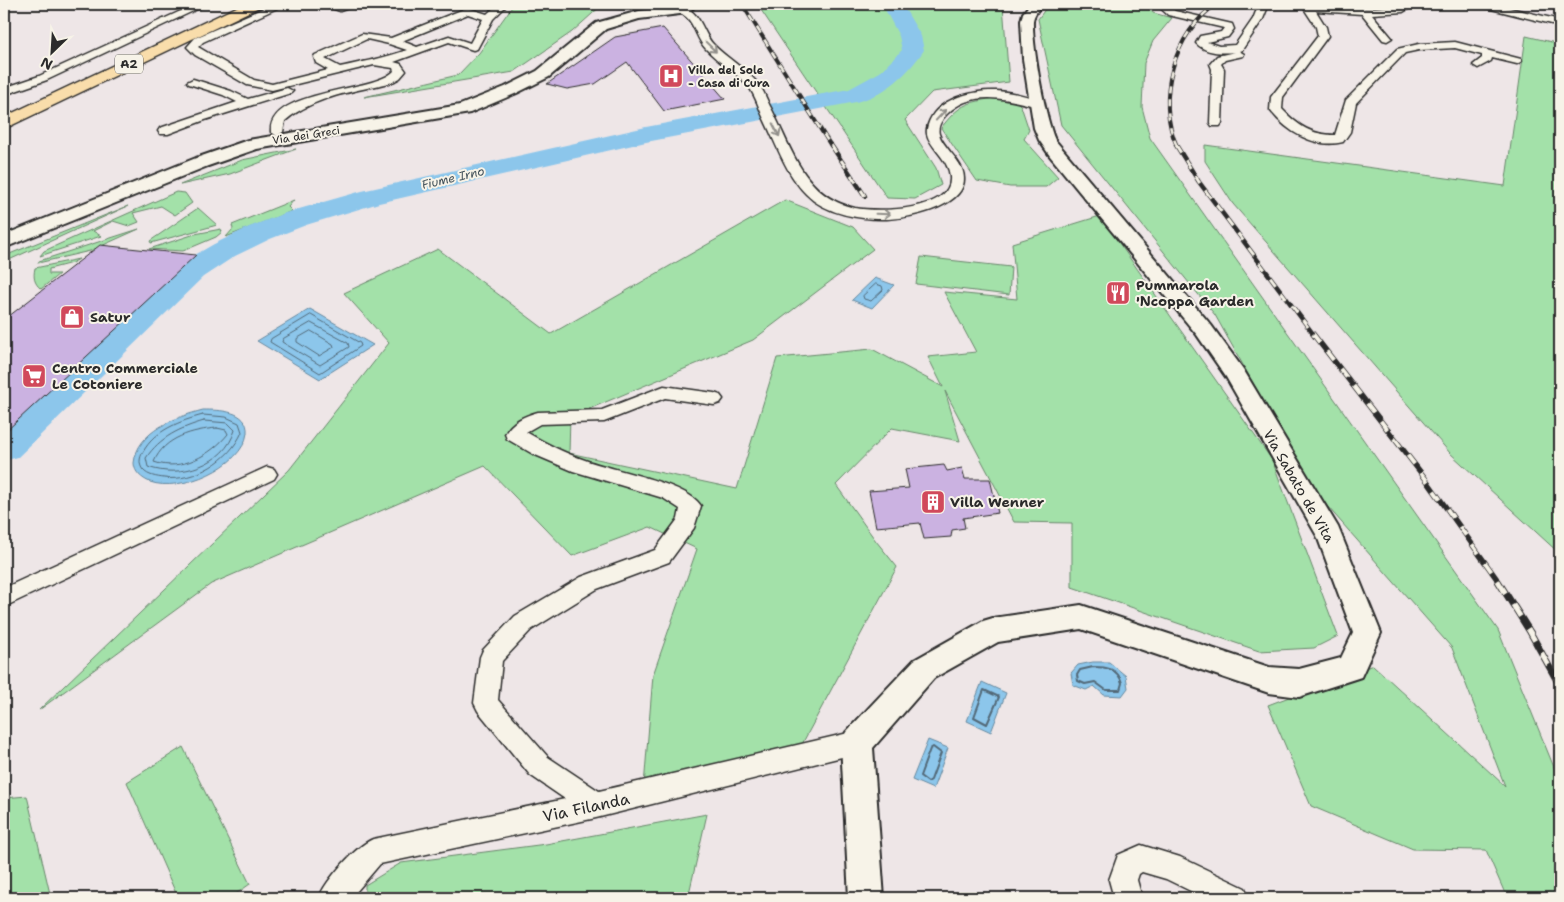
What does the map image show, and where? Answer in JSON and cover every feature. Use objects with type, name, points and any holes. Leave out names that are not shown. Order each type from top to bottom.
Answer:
[{"type":"highway","name":"A2","points":[[4,112],[232,4]]},
{"type":"highway","name":"A2","points":[[4,124],[254,4]]},
{"type":"main road","name":"Via dei Greci","points":[[601,26],[603,19],[620,6],[624,14],[639,16]]},
{"type":"main road","name":"Via dei Greci","points":[[4,242],[238,149],[284,138],[464,108],[525,84],[543,74],[601,26],[614,21],[686,7]]},
{"type":"main road","name":"Via dei Greci","points":[[4,234],[213,150],[250,138],[277,132],[437,108],[486,95],[551,66]]},
{"type":"street","points":[[4,92],[43,78],[203,4]]},
{"type":"street","points":[[277,132],[276,125],[281,118],[295,108],[389,80],[400,71],[397,66],[384,62],[367,63],[282,86],[265,86],[251,83],[192,47],[199,40],[281,4]]},
{"type":"street","points":[[326,4],[340,8],[354,4]]},
{"type":"street","points":[[392,4],[405,4]]},
{"type":"street","points":[[164,131],[247,103],[419,51],[449,39],[473,47],[489,18],[503,4]]},
{"type":"street","name":"Via Sabato de Vita","points":[[857,743],[924,669],[993,630],[1081,617],[1269,680],[1299,683],[1351,668],[1366,633],[1329,534],[1235,374],[1204,330],[1047,140],[1042,128],[1036,95],[1026,21],[1036,4]]},
{"type":"street","points":[[1161,4],[1172,13],[1228,26],[1229,30],[1224,35],[1204,38],[1201,43],[1208,48],[1226,50],[1238,48],[1264,4]]},
{"type":"street","points":[[1482,4],[1560,23]]},
{"type":"street","points":[[1307,6],[1365,12],[1403,9]]},
{"type":"street","points":[[1307,6],[1321,27],[1323,36],[1277,97],[1276,110],[1292,128],[1308,137],[1325,140],[1340,139],[1344,132],[1350,102],[1401,51],[1419,47],[1456,45],[1517,61]]},
{"type":"street","points":[[686,7],[710,47],[754,86],[798,175],[813,194],[836,205],[864,213],[897,215],[923,210],[946,198],[957,182],[957,173],[933,134],[935,121],[943,112],[961,101],[996,94],[1017,97],[1036,95]]},
{"type":"street","points":[[392,41],[468,11],[489,18]]},
{"type":"street","points":[[1365,12],[1387,38]]},
{"type":"street","points":[[339,71],[320,61],[319,57],[366,36],[392,41],[419,51]]},
{"type":"street","points":[[1216,124],[1218,69],[1215,64],[1221,58],[1250,51],[1252,44],[1245,39]]},
{"type":"street","points":[[1478,65],[1487,59],[1487,53]]},
{"type":"street","points":[[193,82],[247,103]]},
{"type":"street","points":[[596,805],[539,766],[486,702],[491,657],[523,623],[589,583],[662,556],[687,522],[691,506],[670,492],[580,466],[540,449],[514,434],[522,425],[538,418],[604,416],[664,392],[714,399]]},
{"type":"street","points":[[4,598],[268,474]]},
{"type":"street","points":[[857,743],[866,898]]},
{"type":"street","name":"Via Filanda","points":[[334,898],[373,852],[596,805],[857,743]]},
{"type":"street","points":[[1128,898],[1123,880],[1128,865],[1141,858],[1170,867],[1235,898]]},
{"type":"green space","points":[[514,4],[603,4],[572,32],[514,72],[364,97],[458,75],[479,53]]},
{"type":"green space","points":[[757,4],[1003,5],[1009,82],[932,92],[905,120],[936,168],[941,185],[915,199],[887,198]]},
{"type":"green space","points":[[1049,4],[1146,4],[1153,13],[1172,18],[1153,41],[1144,63],[1142,107],[1150,138],[1498,630],[1560,782],[1560,898],[1507,898],[1486,850],[1413,849],[1311,806],[1268,705],[1373,665],[1505,786],[1452,648],[1313,490],[1215,315],[1061,125],[1038,19]]},
{"type":"green space","points":[[1526,36],[1560,44],[1560,554],[1450,453],[1233,204],[1205,161],[1205,145],[1505,186]]},
{"type":"green space","points":[[994,98],[1015,99],[1021,106],[1029,130],[1024,139],[1058,177],[1046,187],[1010,187],[977,181],[941,128],[963,106]]},
{"type":"green space","points":[[296,149],[230,174],[180,185],[242,160]]},
{"type":"green space","points":[[176,192],[185,193],[192,203],[175,215],[161,206],[133,213],[139,222],[129,226],[113,221],[93,231],[101,236],[40,256],[44,251]]},
{"type":"green space","points":[[294,200],[288,207],[292,211],[226,237],[233,229],[232,225]]},
{"type":"green space","points":[[785,200],[853,227],[873,249],[753,340],[570,417],[569,453],[737,489],[777,358],[872,349],[943,387],[928,357],[976,352],[944,292],[1017,299],[1012,243],[1100,216],[1272,460],[1338,636],[1314,648],[1259,651],[1072,587],[1072,523],[1014,522],[945,391],[960,441],[892,428],[836,485],[897,567],[801,746],[644,786],[653,675],[697,549],[650,527],[572,556],[485,466],[211,584],[39,710],[289,470],[389,343],[344,293],[438,249],[551,334]]},
{"type":"green space","points":[[128,206],[4,262],[4,257],[12,253]]},
{"type":"green space","points":[[198,208],[217,225],[151,243],[150,241]]},
{"type":"green space","points":[[139,229],[90,251],[38,263],[39,261]]},
{"type":"green space","points":[[221,229],[222,232],[216,237],[183,251],[149,249],[195,234]]},
{"type":"green space","points":[[921,257],[1011,267],[1009,295],[916,284]]},
{"type":"green space","points":[[79,259],[72,263],[49,269],[49,274],[59,274],[41,289],[35,282],[35,268]]},
{"type":"green space","points":[[183,747],[250,884],[230,898],[178,898],[127,782]]},
{"type":"green space","points":[[27,796],[51,898],[4,898],[4,798]]},
{"type":"green space","points":[[707,814],[688,898],[365,898],[365,885],[401,863],[546,844]]},
{"type":"water","points":[[875,278],[894,285],[872,308],[852,300]]},
{"type":"water","points":[[310,309],[373,345],[320,379],[257,341]]},
{"type":"water","points":[[203,410],[232,413],[243,420],[247,433],[243,445],[234,457],[208,474],[177,484],[150,482],[139,475],[134,463],[142,442],[150,434],[170,421]]},
{"type":"water","points":[[1093,662],[1109,662],[1126,676],[1128,688],[1122,696],[1104,695],[1094,686],[1086,690],[1073,685],[1071,673],[1078,665]]},
{"type":"water","points":[[982,682],[1006,693],[991,732],[967,721]]},
{"type":"water","points":[[928,740],[948,748],[933,789],[912,780]]},
{"type":"building","name":"Villa del Sole - Casa di Cura","points":[[663,28],[725,99],[664,111],[627,62],[595,84],[567,89],[547,84],[615,37]]},
{"type":"building","name":"Centro Commerciale Le Cotoniere","points":[[100,245],[196,255],[4,433],[4,320]]},
{"type":"building","name":"Villa Wenner","points":[[944,465],[947,471],[962,468],[965,479],[990,479],[998,513],[963,518],[965,528],[952,530],[951,537],[924,539],[920,523],[876,527],[869,491],[909,488],[905,469]]},
{"type":"waterway","name":"Fiume Irno","points":[[4,447],[192,270],[224,250],[259,233],[296,219],[372,197],[646,135],[856,95],[888,77],[913,50],[910,36],[892,4]]},
{"type":"railway","points":[[742,4],[831,146]]},
{"type":"railway","points":[[1177,146],[1171,128],[1168,108],[1173,68],[1180,49],[1190,31],[1202,16],[1217,4]]},
{"type":"railway","points":[[831,145],[865,196]]},
{"type":"railway","points":[[1176,145],[1199,182],[1314,335]]},
{"type":"railway","points":[[1313,334],[1425,478],[1499,582]]},
{"type":"railway","points":[[1498,581],[1530,632],[1560,686]]},
{"type":"place","name":"Villa del Sole - Casa di Cura","points":[[671,76]]},
{"type":"place","name":"Pummarola 'Ncoppa Garden","points":[[1118,293]]},
{"type":"place","name":"Satur","points":[[72,317]]},
{"type":"place","name":"Centro Commerciale Le Cotoniere","points":[[34,376]]},
{"type":"place","name":"Villa Wenner","points":[[933,502]]}]
